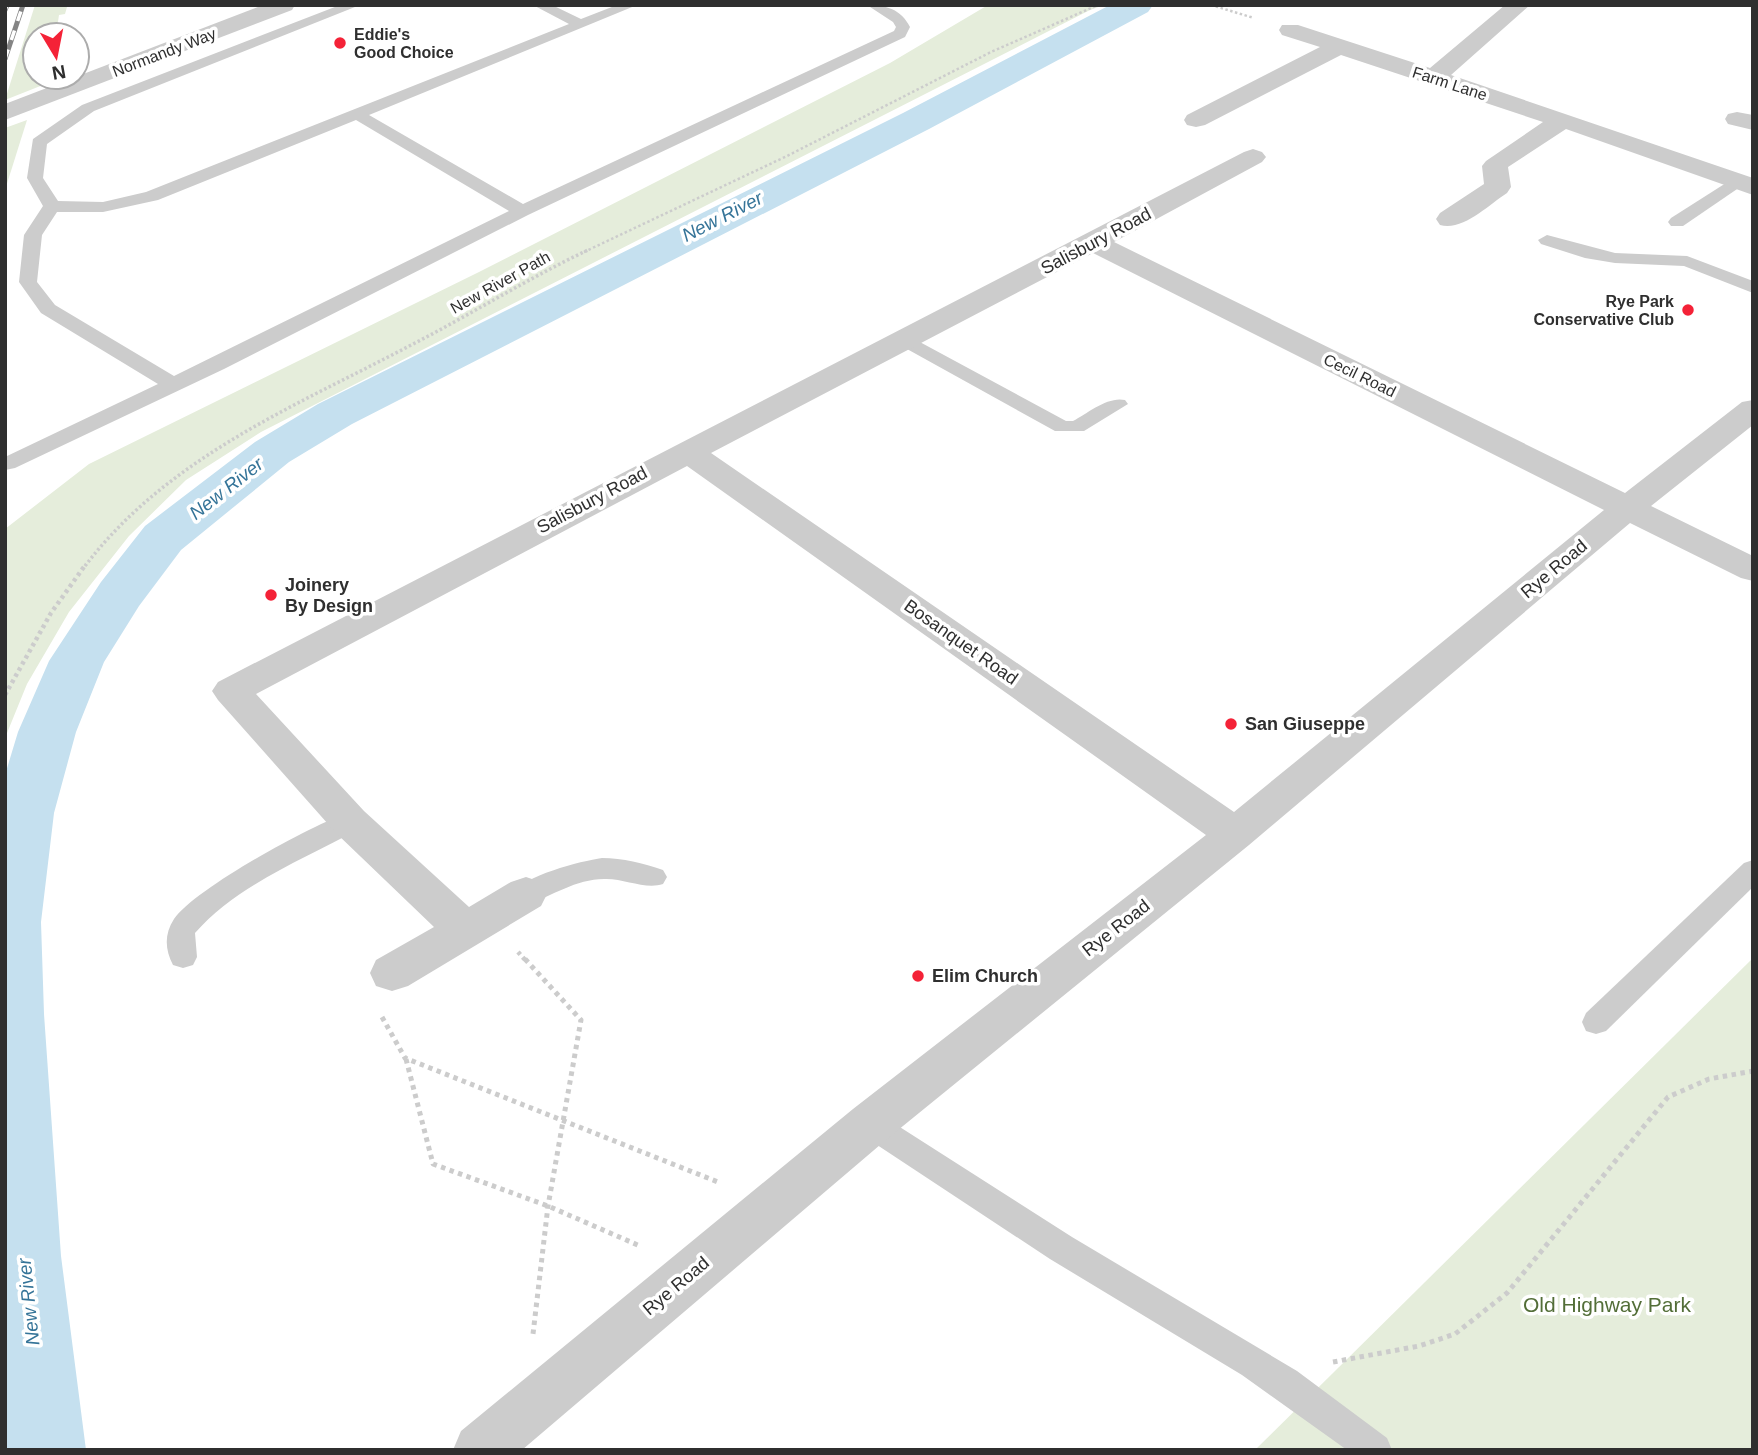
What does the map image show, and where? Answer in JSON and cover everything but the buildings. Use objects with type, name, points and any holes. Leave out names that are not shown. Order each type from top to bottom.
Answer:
[{"type":"street","name":"Normandy Way","points":[[13,110],[284,5]]},
{"type":"street","points":[[1433,78],[1519,5]]},
{"type":"street","name":"Farm Lane","points":[[1290,30],[1587,128],[1745,184]]},
{"type":"street","points":[[1196,120],[1338,47]]},
{"type":"street","points":[[1450,219],[1499,187],[1495,166],[1500,161],[1587,128]]},
{"type":"street","name":"Salisbury Road","points":[[476,924],[350,822],[231,691],[687,451],[1094,243],[1253,157]]},
{"type":"street","name":"Cecil Road","points":[[1094,243],[1753,570]]},
{"type":"street","name":"Rye Road","points":[[480,1450],[870,1124],[1235,834],[1627,508],[1753,409]]},
{"type":"street","name":"Bosanquet Road","points":[[687,451],[1235,834]]},
{"type":"street","points":[[392,973],[526,894]]},
{"type":"lane","points":[[52,206],[35,178],[39,142],[88,108],[353,5]]},
{"type":"lane","points":[[540,5],[579,24]]},
{"type":"lane","points":[[52,206],[109,209],[152,196],[630,5]]},
{"type":"lane","points":[[8,464],[217,365],[522,211],[900,34],[903,27],[899,19],[874,5]]},
{"type":"lane","points":[[357,114],[522,211]]},
{"type":"lane","points":[[1677,222],[1745,184]]},
{"type":"lane","points":[[52,206],[33,235],[28,282],[48,309],[173,384]]},
{"type":"lane","points":[[1547,240],[1591,254],[1615,258],[1688,261],[1753,288]]},
{"type":"lane","points":[[905,340],[1062,427],[1077,427],[1118,404]]},
{"type":"lane","points":[[183,957],[179,947],[182,928],[195,913],[234,887],[350,822]]},
{"type":"lane","points":[[526,894],[586,869],[624,868],[654,877]]},
{"type":"lane","points":[[1596,1022],[1753,870]]},
{"type":"lane","points":[[870,1124],[1077,1258],[1283,1380],[1334,1415],[1375,1450]]},
{"type":"path","name":"New River Path","points":[[5,695],[25,655],[55,606],[95,553],[153,494],[211,452],[318,390],[414,344],[562,262],[772,164],[883,105],[1098,5]]},
{"type":"path","points":[[1211,5],[1290,30]]},
{"type":"path","points":[[476,924],[581,1020],[548,1206],[532,1342]]},
{"type":"path","points":[[392,973],[382,1018],[405,1058],[433,1164],[548,1206],[647,1249]]},
{"type":"path","points":[[405,1058],[725,1185]]},
{"type":"path","points":[[1283,1380],[1339,1360],[1419,1346],[1455,1334],[1507,1293],[1668,1097],[1709,1079],[1753,1071]]},
{"type":"green space","points":[[35,5],[71,5],[67,7],[65,14],[59,15],[58,21],[30,21]]},
{"type":"green space","points":[[988,5],[1104,5],[261,432],[186,480],[129,536],[69,612],[27,684],[5,738],[5,529],[89,464],[479,272],[890,63]]},
{"type":"green space","points":[[21,49],[21,91],[28,91],[5,100]]},
{"type":"green space","points":[[27,120],[5,190],[5,128]]},
{"type":"green space","name":"Old Highway Park","points":[[1753,958],[1753,1450],[1257,1448]]},
{"type":"waterway","name":"New River","points":[[45,1450],[23,1256],[10,1014],[9,922],[24,813],[47,732],[77,661],[120,594],[163,538],[272,452],[335,414],[916,121],[1136,5]]},
{"type":"railway","points":[[5,10],[7,5]]},
{"type":"railway","points":[[5,59],[23,5]]},
{"type":"place","name":"Eddie's Good Choice","points":[[340,43]]},
{"type":"place","name":"Rye Park Conservative Club","points":[[1688,310]]},
{"type":"place","name":"Joinery By Design","points":[[271,595]]},
{"type":"place","name":"San Giuseppe","points":[[1231,724]]},
{"type":"place","name":"Elim Church","points":[[918,976]]}]
